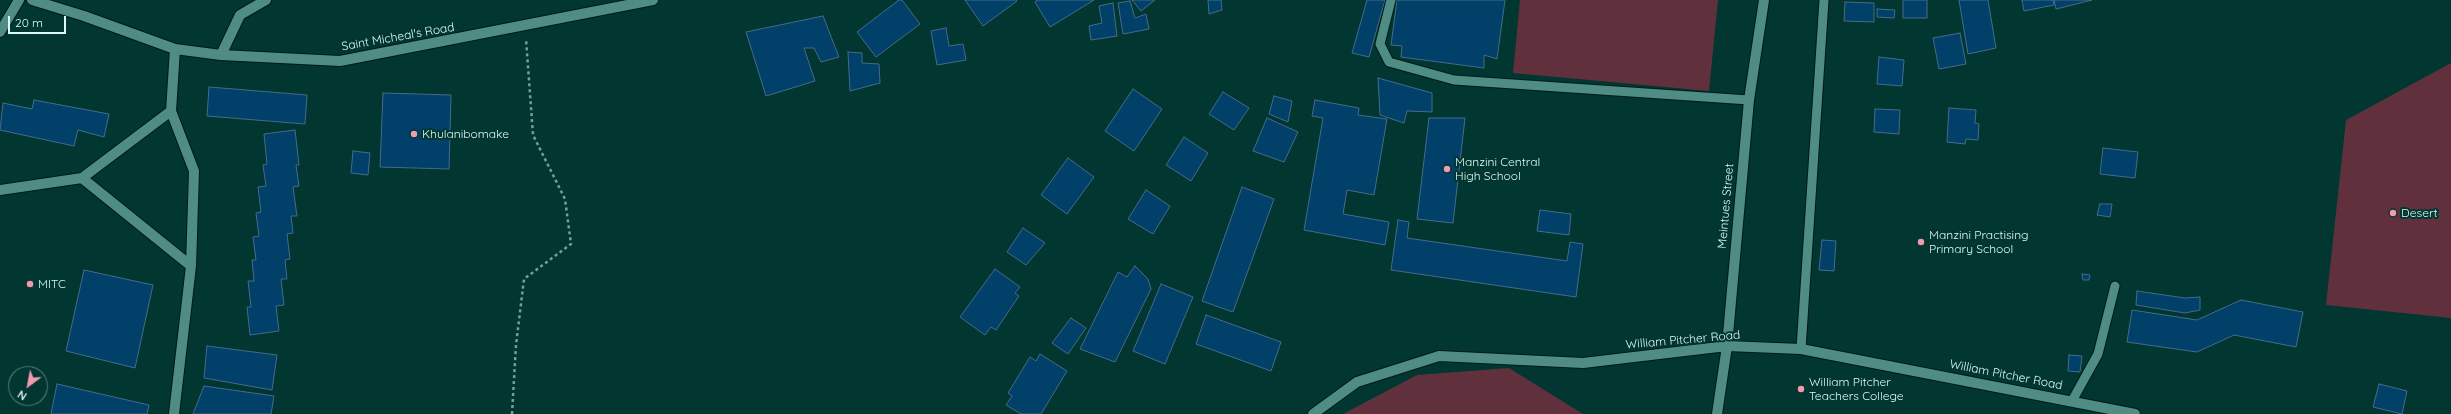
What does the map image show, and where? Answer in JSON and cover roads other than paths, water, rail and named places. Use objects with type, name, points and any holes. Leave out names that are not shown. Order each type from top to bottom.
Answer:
[{"type":"street","points":[[0,32],[19,0]]},
{"type":"street","name":"Saint Micheal's Road","points":[[32,0],[84,16],[175,49],[220,54],[340,61],[653,0]]},
{"type":"street","points":[[220,54],[240,15],[266,0]]},
{"type":"street","name":"Meintues Street","points":[[1717,414],[1727,346],[1748,100],[1764,0]]},
{"type":"street","points":[[174,414],[191,266],[194,170],[171,111],[175,49]]},
{"type":"street","points":[[0,190],[82,178],[171,111]]},
{"type":"street","points":[[82,178],[191,266]]},
{"type":"street","name":"William Pitcher Road","points":[[1313,414],[1357,382],[1439,356],[1583,363],[1727,346],[1801,349],[2135,414]]},
{"type":"lane","points":[[1391,0],[1380,44],[1389,62],[1454,80],[1748,100]]},
{"type":"lane","points":[[1801,349],[1824,0]]},
{"type":"lane","points":[[2072,401],[2098,354],[2115,286]]},
{"type":"place","name":"Khulanibomake","points":[[414,134]]},
{"type":"place","name":"Manzini Central High School","points":[[1447,169]]},
{"type":"place","name":"Desert","points":[[2393,213]]},
{"type":"place","name":"Manzini Practising Primary School","points":[[1921,242]]},
{"type":"place","name":"MITC","points":[[30,284]]},
{"type":"place","name":"William Pitcher Teachers College","points":[[1801,389]]}]
